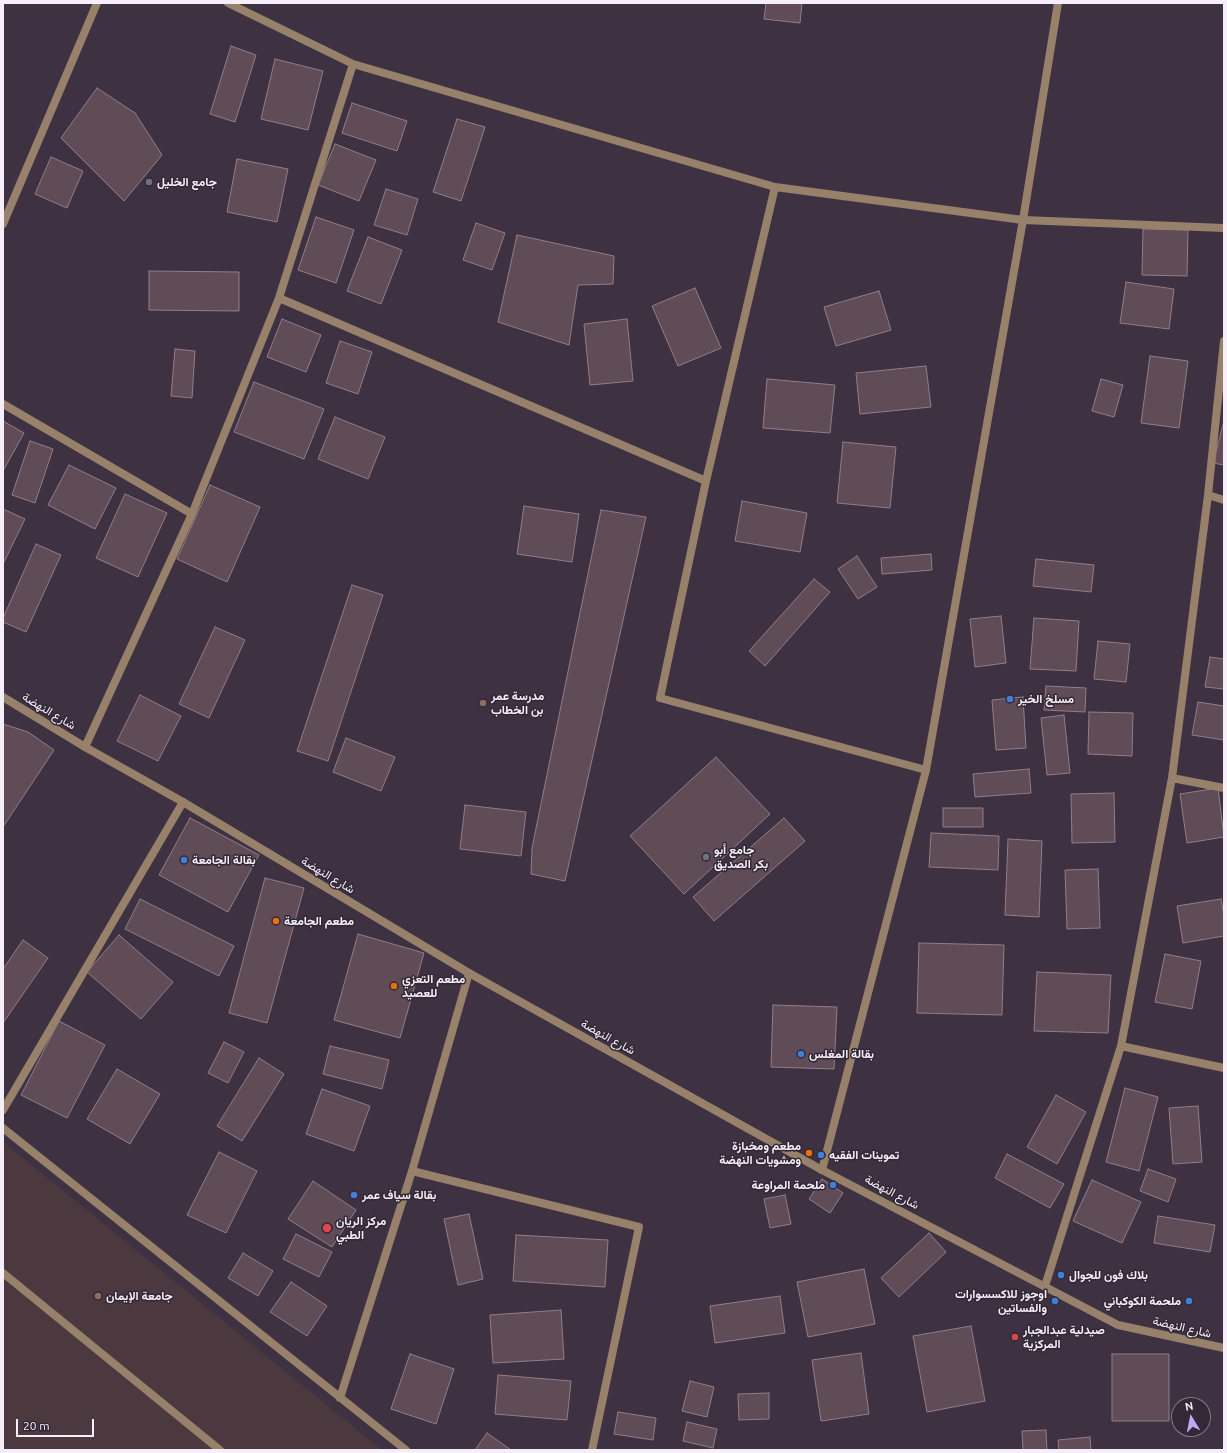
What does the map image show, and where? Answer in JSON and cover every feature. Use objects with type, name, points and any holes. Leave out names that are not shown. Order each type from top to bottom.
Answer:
[{"type":"street","points":[[3,224],[97,3]]},
{"type":"street","points":[[228,3],[353,64],[775,187],[1023,220],[1224,228]]},
{"type":"street","points":[[822,1170],[926,770],[1023,220],[1058,3]]},
{"type":"street","points":[[85,747],[192,514],[279,298],[353,64]]},
{"type":"street","points":[[775,187],[706,482],[660,698],[926,770]]},
{"type":"street","points":[[279,298],[706,482]]},
{"type":"street","points":[[1045,1286],[1121,1046],[1172,778],[1222,379],[1224,341]]},
{"type":"street","points":[[3,404],[192,514]]},
{"type":"street","points":[[1208,495],[1224,500]]},
{"type":"street","name":"شارع النهضة","points":[[3,697],[85,747],[183,802],[469,973],[822,1170],[1118,1325],[1224,1348]]},
{"type":"street","points":[[1172,778],[1224,788]]},
{"type":"street","points":[[3,1110],[183,802]]},
{"type":"street","points":[[340,1398],[412,1171],[469,973]]},
{"type":"street","points":[[1121,1046],[1224,1068]]},
{"type":"street","points":[[3,1128],[406,1450]]},
{"type":"street","points":[[412,1171],[639,1227],[592,1450]]},
{"type":"street","points":[[3,1273],[220,1450]]},
{"type":"shaded area","name":"جامعة الإيمان","points":[[3,1142],[382,1450],[3,1450]]},
{"type":"building","points":[[766,3],[802,3],[800,23],[764,19]]},
{"type":"building","points":[[231,46],[256,55],[235,122],[210,114]]},
{"type":"building","points":[[275,59],[323,71],[308,130],[261,119]]},
{"type":"building","points":[[97,88],[135,113],[162,155],[124,201],[61,138]]},
{"type":"building","points":[[352,103],[407,121],[397,151],[342,133]]},
{"type":"building","points":[[457,119],[485,127],[461,201],[433,192]]},
{"type":"building","points":[[335,144],[376,160],[359,201],[318,185]]},
{"type":"building","points":[[51,157],[83,171],[67,208],[35,194]]},
{"type":"building","points":[[237,159],[288,169],[277,222],[227,212]]},
{"type":"building","points":[[386,189],[418,199],[407,235],[374,225]]},
{"type":"building","points":[[316,217],[354,230],[336,283],[298,270]]},
{"type":"building","points":[[476,223],[505,233],[492,270],[463,260]]},
{"type":"building","points":[[1143,229],[1188,230],[1187,276],[1142,275]]},
{"type":"building","points":[[517,235],[614,256],[613,284],[578,285],[569,345],[498,322]]},
{"type":"building","points":[[368,237],[402,250],[381,304],[347,291]]},
{"type":"building","points":[[149,271],[239,272],[239,311],[149,310]]},
{"type":"building","points":[[1126,282],[1174,289],[1169,329],[1120,323]]},
{"type":"building","points":[[695,288],[721,348],[678,366],[652,306]]},
{"type":"building","points":[[879,291],[891,330],[836,346],[824,307]]},
{"type":"building","points":[[282,319],[321,335],[306,372],[267,357]]},
{"type":"building","points":[[627,319],[633,381],[590,385],[584,324]]},
{"type":"building","points":[[340,341],[372,352],[358,394],[326,383]]},
{"type":"building","points":[[175,349],[195,351],[192,398],[171,396]]},
{"type":"building","points":[[1150,356],[1188,361],[1179,428],[1141,423]]},
{"type":"building","points":[[926,366],[931,407],[860,414],[856,373]]},
{"type":"building","points":[[767,379],[835,385],[830,433],[763,428]]},
{"type":"building","points":[[1101,379],[1123,385],[1114,417],[1092,411]]},
{"type":"building","points":[[254,382],[324,409],[304,459],[234,432]]},
{"type":"building","points":[[335,417],[385,437],[368,479],[318,459]]},
{"type":"building","points":[[3,421],[24,433],[3,471]]},
{"type":"building","points":[[1224,421],[1224,465],[1213,463]]},
{"type":"building","points":[[30,441],[53,449],[35,503],[12,495]]},
{"type":"building","points":[[843,442],[896,447],[890,508],[837,503]]},
{"type":"building","points":[[69,465],[116,488],[95,529],[48,505]]},
{"type":"building","points":[[210,485],[260,507],[227,582],[177,559]]},
{"type":"building","points":[[125,494],[167,513],[138,577],[96,558]]},
{"type":"building","points":[[742,501],[807,513],[800,552],[735,541]]},
{"type":"building","points":[[524,506],[579,514],[572,562],[517,554]]},
{"type":"building","points":[[3,509],[25,519],[3,564]]},
{"type":"building","points":[[601,510],[646,517],[565,881],[531,874],[532,848]]},
{"type":"building","points":[[36,544],[61,555],[26,632],[3,622],[3,618]]},
{"type":"building","points":[[931,554],[932,570],[882,574],[881,558]]},
{"type":"building","points":[[857,556],[877,587],[858,599],[838,569]]},
{"type":"building","points":[[1036,559],[1094,565],[1091,592],[1033,586]]},
{"type":"building","points":[[814,579],[830,592],[765,666],[749,651]]},
{"type":"building","points":[[352,585],[383,595],[328,761],[297,751]]},
{"type":"building","points":[[1001,616],[1006,663],[975,667],[970,619]]},
{"type":"building","points":[[1034,618],[1079,621],[1076,671],[1030,669]]},
{"type":"building","points":[[215,627],[245,640],[209,718],[179,704]]},
{"type":"building","points":[[1098,641],[1130,644],[1126,682],[1094,679]]},
{"type":"building","points":[[1210,657],[1224,659],[1224,689],[1205,687]]},
{"type":"building","points":[[1046,686],[1086,688],[1085,712],[1044,710]]},
{"type":"building","points":[[140,695],[181,716],[158,761],[117,741]]},
{"type":"building","points":[[1023,697],[1026,748],[996,750],[992,700]]},
{"type":"building","points":[[1198,702],[1224,706],[1224,740],[1192,735]]},
{"type":"building","points":[[1089,712],[1133,713],[1132,756],[1088,754]]},
{"type":"building","points":[[1064,715],[1070,773],[1047,775],[1041,718]]},
{"type":"building","points":[[3,724],[28,732],[54,750],[3,827]]},
{"type":"building","points":[[346,738],[395,757],[381,791],[333,772]]},
{"type":"building","points":[[716,757],[770,814],[684,894],[630,836]]},
{"type":"building","points":[[1029,769],[1031,793],[975,797],[973,774]]},
{"type":"building","points":[[1218,788],[1224,837],[1187,843],[1180,794]]},
{"type":"building","points":[[1114,793],[1115,842],[1072,843],[1071,794]]},
{"type":"building","points":[[465,805],[526,812],[521,856],[460,849]]},
{"type":"building","points":[[943,808],[983,808],[983,827],[943,827]]},
{"type":"building","points":[[190,818],[259,855],[228,912],[159,875]]},
{"type":"building","points":[[784,818],[805,841],[714,921],[693,897]]},
{"type":"building","points":[[931,833],[999,836],[998,870],[929,867]]},
{"type":"building","points":[[1008,839],[1042,841],[1039,917],[1005,915]]},
{"type":"building","points":[[1098,869],[1100,928],[1067,929],[1065,870]]},
{"type":"building","points":[[265,878],[304,888],[267,1023],[229,1013]]},
{"type":"building","points":[[140,899],[234,946],[219,976],[125,929]]},
{"type":"building","points":[[1221,899],[1224,915],[1224,936],[1183,943],[1177,906]]},
{"type":"building","points":[[358,934],[424,953],[400,1038],[334,1020]]},
{"type":"building","points":[[119,935],[173,982],[141,1019],[87,972]]},
{"type":"building","points":[[23,940],[48,958],[3,1023],[3,969]]},
{"type":"building","points":[[919,943],[1004,945],[1002,1015],[917,1013]]},
{"type":"building","points":[[1165,954],[1201,961],[1192,1009],[1155,1002]]},
{"type":"building","points":[[1037,972],[1111,975],[1108,1033],[1034,1031]]},
{"type":"building","points":[[773,1005],[837,1007],[834,1069],[771,1067]]},
{"type":"building","points":[[59,1021],[105,1045],[67,1118],[21,1095]]},
{"type":"building","points":[[224,1042],[244,1052],[228,1083],[208,1073]]},
{"type":"building","points":[[330,1046],[389,1060],[382,1089],[323,1074]]},
{"type":"building","points":[[259,1058],[284,1074],[242,1141],[217,1126]]},
{"type":"building","points":[[117,1069],[160,1094],[130,1144],[87,1119]]},
{"type":"building","points":[[1125,1088],[1158,1097],[1139,1171],[1106,1162]]},
{"type":"building","points":[[322,1089],[370,1106],[354,1151],[306,1134]]},
{"type":"building","points":[[1056,1095],[1086,1112],[1057,1164],[1027,1147]]},
{"type":"building","points":[[1198,1106],[1202,1162],[1173,1164],[1169,1108]]},
{"type":"building","points":[[219,1152],[257,1171],[226,1233],[187,1215]]},
{"type":"building","points":[[1007,1154],[1064,1184],[1050,1208],[995,1178]]},
{"type":"building","points":[[1148,1169],[1176,1179],[1168,1202],[1140,1191]]},
{"type":"building","points":[[822,1179],[843,1193],[830,1213],[809,1199]]},
{"type":"building","points":[[1092,1180],[1141,1202],[1122,1243],[1073,1221]]},
{"type":"building","points":[[313,1181],[356,1210],[332,1247],[288,1219]]},
{"type":"building","points":[[785,1195],[791,1224],[770,1228],[764,1199]]},
{"type":"building","points":[[469,1214],[483,1279],[458,1285],[444,1219]]},
{"type":"building","points":[[1158,1216],[1215,1225],[1210,1252],[1154,1243]]},
{"type":"building","points":[[929,1233],[946,1252],[899,1297],[881,1278]]},
{"type":"building","points":[[296,1234],[332,1252],[319,1277],[283,1259]]},
{"type":"building","points":[[516,1235],[608,1240],[605,1287],[513,1281]]},
{"type":"building","points":[[243,1253],[273,1271],[258,1296],[228,1278]]},
{"type":"building","points":[[864,1269],[875,1324],[808,1337],[797,1282]]},
{"type":"building","points":[[291,1282],[327,1306],[307,1336],[270,1312]]},
{"type":"building","points":[[780,1296],[785,1333],[715,1343],[710,1306]]},
{"type":"building","points":[[561,1310],[564,1359],[493,1363],[490,1315]]},
{"type":"building","points":[[971,1326],[985,1401],[927,1412],[913,1336]]},
{"type":"building","points":[[861,1353],[869,1414],[821,1421],[812,1360]]},
{"type":"building","points":[[410,1354],[454,1369],[436,1424],[391,1409]]},
{"type":"building","points":[[1112,1354],[1169,1354],[1169,1421],[1112,1421]]},
{"type":"building","points":[[498,1375],[571,1381],[567,1420],[495,1414]]},
{"type":"building","points":[[690,1381],[714,1387],[707,1417],[682,1411]]},
{"type":"building","points":[[769,1393],[769,1419],[739,1420],[738,1394]]},
{"type":"building","points":[[618,1412],[656,1418],[653,1440],[614,1434]]},
{"type":"building","points":[[687,1422],[717,1429],[713,1448],[683,1441]]},
{"type":"building","points":[[1046,1430],[1047,1450],[1023,1450],[1022,1431]]},
{"type":"building","points":[[487,1433],[511,1450],[475,1450]]},
{"type":"building","points":[[1090,1437],[1091,1450],[1059,1450],[1058,1440]]},
{"type":"place","name":"جامع الخليل","points":[[149,182]]},
{"type":"place","name":"مسلخ الخير","points":[[1010,699]]},
{"type":"place","name":"مدرسة عمر بن الخطاب","points":[[483,703]]},
{"type":"place","name":"جامع أبو بكر الصديق","points":[[706,857]]},
{"type":"place","name":"بقالة الجامعة","points":[[184,860]]},
{"type":"place","name":"مطعم الجامعة","points":[[276,921]]},
{"type":"place","name":"مطعم التعزي للعصيد","points":[[394,986]]},
{"type":"place","name":"بقالة المغلس","points":[[801,1054]]},
{"type":"place","name":"مطعم ومخبازة ومشويات النهضة","points":[[809,1153]]},
{"type":"place","name":"تموينات الفقيه","points":[[821,1155]]},
{"type":"place","name":"ملحمة المراوعة","points":[[833,1185]]},
{"type":"place","name":"بقالة سياف عمر","points":[[354,1195]]},
{"type":"place","name":"مركز الريان الطبي","points":[[327,1228]]},
{"type":"place","name":"بلاك فون للجوال","points":[[1061,1275]]},
{"type":"place","name":"جامعة الإيمان","points":[[98,1296]]},
{"type":"place","name":"اوجوز للاكسسوارات والفساتين","points":[[1055,1301]]},
{"type":"place","name":"ملحمة الكوكباني","points":[[1189,1301]]},
{"type":"place","name":"صيدلية عبدالجبار المركزية","points":[[1015,1337]]}]
